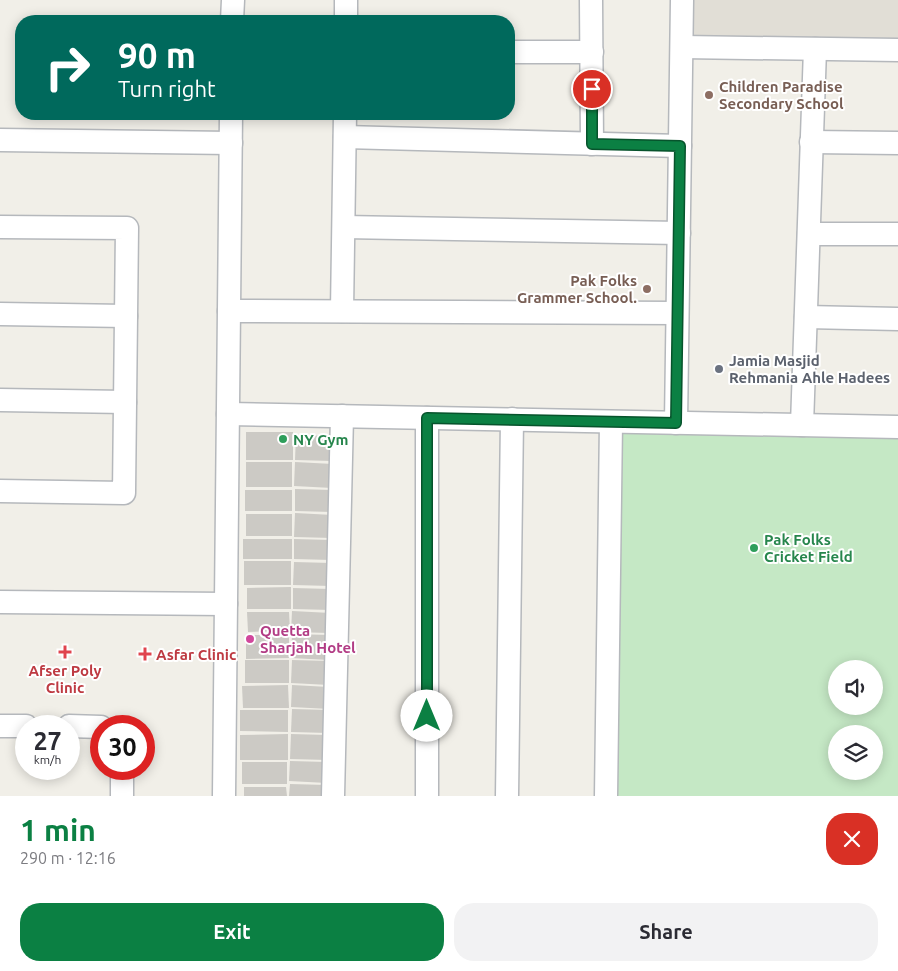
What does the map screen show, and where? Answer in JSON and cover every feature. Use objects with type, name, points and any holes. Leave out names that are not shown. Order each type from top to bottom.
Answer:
[{"type":"street","points":[[232,15],[233,0]]},
{"type":"street","points":[[346,0],[346,15]]},
{"type":"street","points":[[591,0],[592,144]]},
{"type":"street","points":[[676,423],[682,0]]},
{"type":"street","points":[[682,47],[898,50]]},
{"type":"street","points":[[802,425],[815,49]]},
{"type":"street","points":[[515,52],[592,52]]},
{"type":"street","points":[[224,796],[231,120]]},
{"type":"street","points":[[342,312],[345,120]]},
{"type":"street","points":[[345,137],[680,146]]},
{"type":"street","points":[[0,140],[231,143]]},
{"type":"street","points":[[812,142],[898,143]]},
{"type":"street","points":[[344,227],[679,233]]},
{"type":"street","points":[[0,228],[127,228],[124,493],[0,491]]},
{"type":"street","points":[[809,234],[898,234]]},
{"type":"street","points":[[229,311],[677,313]]},
{"type":"street","points":[[0,314],[126,316]]},
{"type":"street","points":[[806,317],[898,319]]},
{"type":"street","points":[[0,400],[125,402]]},
{"type":"street","points":[[228,414],[898,427]]},
{"type":"street","points":[[333,796],[342,416]]},
{"type":"street","points":[[427,418],[427,796]]},
{"type":"street","points":[[507,796],[512,419]]},
{"type":"street","points":[[606,796],[611,422]]},
{"type":"street","points":[[0,602],[226,604]]},
{"type":"street","points":[[0,726],[15,726]]},
{"type":"street","points":[[122,780],[122,796]]},
{"type":"shaded area","points":[[682,0],[898,0],[898,50],[682,47]]},
{"type":"green space","name":"Pak Folks Cricket Field","points":[[611,422],[898,427],[898,796],[606,796]]},
{"type":"building","points":[[246,432],[293,432],[293,460],[246,460]]},
{"type":"building","points":[[296,435],[334,436],[333,461],[295,460]]},
{"type":"building","points":[[246,462],[292,462],[292,487],[246,487]]},
{"type":"building","points":[[295,462],[333,464],[332,488],[294,486]]},
{"type":"building","points":[[295,489],[333,490],[332,512],[295,511]]},
{"type":"building","points":[[245,490],[292,490],[292,511],[245,511]]},
{"type":"building","points":[[295,513],[333,515],[332,538],[294,537]]},
{"type":"building","points":[[246,514],[292,514],[292,536],[246,536]]},
{"type":"building","points":[[243,539],[292,539],[292,559],[243,559]]},
{"type":"building","points":[[294,539],[332,540],[331,560],[294,559]]},
{"type":"building","points":[[244,561],[291,561],[291,585],[244,585]]},
{"type":"building","points":[[294,562],[332,563],[331,586],[293,585]]},
{"type":"building","points":[[291,587],[291,609],[247,609],[247,588]]},
{"type":"building","points":[[293,588],[331,589],[331,610],[293,609]]},
{"type":"building","points":[[292,611],[331,613],[330,633],[291,632]]},
{"type":"building","points":[[247,612],[289,612],[290,631],[248,632]]},
{"type":"building","points":[[292,634],[330,635],[329,660],[291,658]]},
{"type":"building","points":[[246,635],[289,635],[289,658],[246,659]]},
{"type":"building","points":[[245,660],[289,660],[289,683],[245,683]]},
{"type":"building","points":[[292,660],[330,661],[329,685],[291,683]]},
{"type":"building","points":[[288,685],[289,708],[243,708],[242,686]]},
{"type":"building","points":[[292,685],[329,687],[329,709],[291,707]]},
{"type":"building","points":[[292,709],[329,710],[328,733],[291,732]]},
{"type":"building","points":[[240,710],[288,710],[288,732],[240,731]]},
{"type":"building","points":[[288,734],[288,760],[240,760],[240,735]]},
{"type":"building","points":[[291,734],[328,735],[327,760],[290,759]]},
{"type":"building","points":[[290,761],[327,762],[327,783],[289,781]]},
{"type":"building","points":[[242,762],[287,762],[287,784],[242,784]]},
{"type":"building","points":[[290,784],[327,785],[326,796],[289,796]]},
{"type":"building","points":[[244,787],[286,787],[287,796],[244,796]]},
{"type":"place","name":"Children Paradise Secondary School","points":[[709,95]]},
{"type":"place","name":"Pak Folks Grammer School.","points":[[647,289]]},
{"type":"place","name":"Jamia Masjid Rehmania Ahle Hadees","points":[[719,369]]},
{"type":"place","name":"NY Gym","points":[[283,439]]},
{"type":"place","name":"Pak Folks Cricket Field","points":[[754,548]]},
{"type":"place","name":"Quetta Sharjah Hotel","points":[[250,639]]},
{"type":"place","name":"Afser Poly Clinic","points":[[65,652]]},
{"type":"place","name":"Asfar Clinic","points":[[145,654]]},
{"type":"route","points":[[427,716],[427,418],[676,423],[680,146],[592,144],[592,89]]}]
